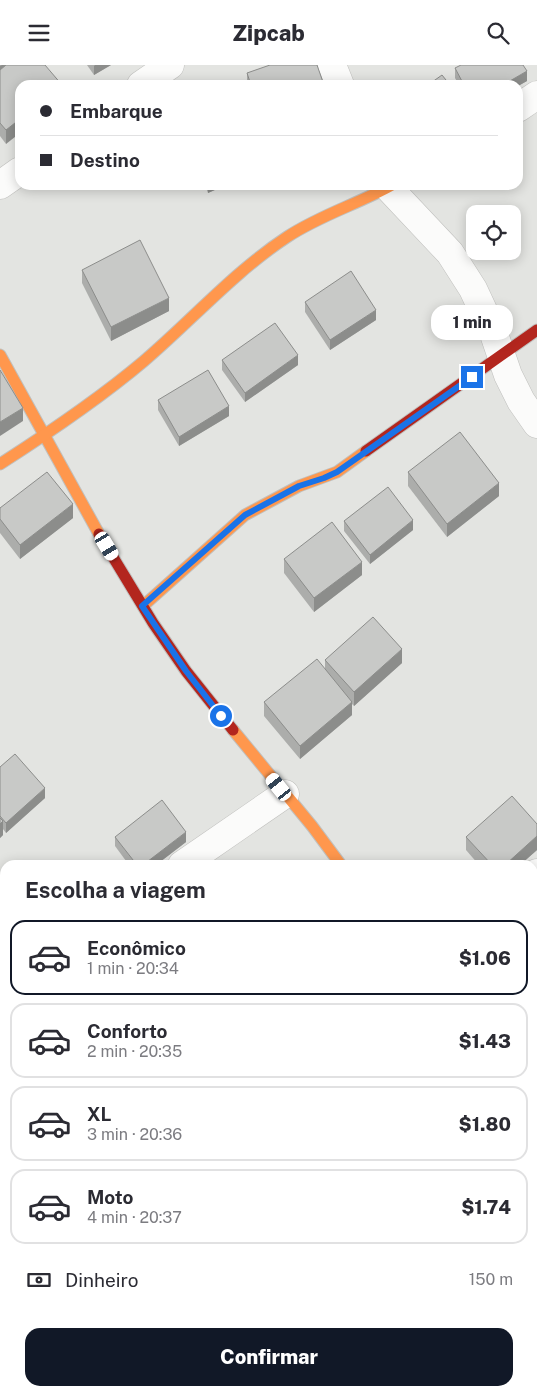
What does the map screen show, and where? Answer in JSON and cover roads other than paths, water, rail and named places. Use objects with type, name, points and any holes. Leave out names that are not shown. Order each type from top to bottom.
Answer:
[{"type":"street","points":[[148,80],[170,65]]},
{"type":"street","points":[[332,65],[338,80]]},
{"type":"street","points":[[523,105],[537,95]]},
{"type":"street","points":[[0,185],[15,174]]},
{"type":"street","points":[[0,464],[44,436],[117,383],[258,259],[288,236],[381,190]]},
{"type":"street","points":[[393,190],[450,253],[473,289],[494,334],[508,375],[521,401],[537,424]]},
{"type":"street","points":[[142,606],[245,515],[299,486],[337,472],[537,330]]},
{"type":"street","points":[[0,355],[44,436],[142,606],[186,671],[312,826],[337,860]]},
{"type":"street","points":[[189,860],[285,793]]}]
